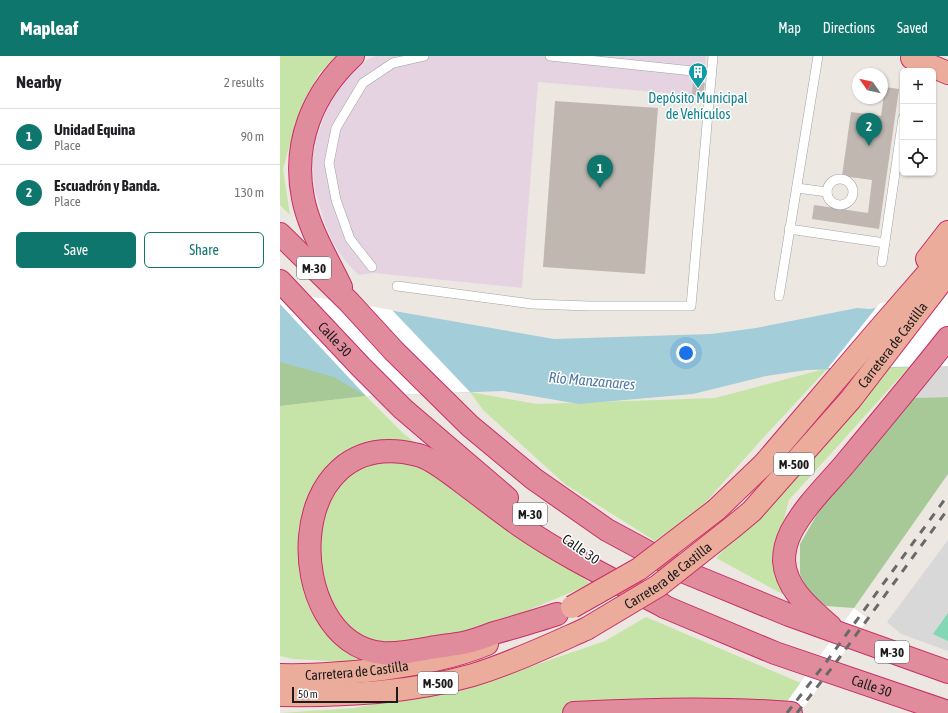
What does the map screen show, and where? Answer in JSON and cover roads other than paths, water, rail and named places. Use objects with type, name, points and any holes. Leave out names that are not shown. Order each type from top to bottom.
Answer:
[{"type":"highway","points":[[349,302],[313,229],[303,199],[299,170],[302,138],[315,104],[339,69],[353,56]]},
{"type":"highway","points":[[912,61],[948,73]]},
{"type":"highway","name":"M-500","points":[[940,251],[948,232]]},
{"type":"highway","name":"M-30","points":[[280,234],[349,302],[394,351],[470,426],[534,479],[606,530],[687,573],[789,615],[948,672]]},
{"type":"highway","name":"Carretera de Castilla","points":[[280,675],[345,674],[433,661],[466,653],[564,611],[639,569],[716,510],[764,464],[875,334],[940,251]]},
{"type":"highway","name":"Carretera de Castilla","points":[[280,695],[326,696],[364,694],[411,688],[474,675],[532,653],[586,629],[658,586],[752,511],[851,399],[948,273]]},
{"type":"highway","name":"Calle 30","points":[[280,281],[403,409],[500,494],[665,607],[775,653],[948,712]]},
{"type":"highway","name":"M-500","points":[[906,328],[948,287]]},
{"type":"highway","points":[[836,631],[804,601],[794,589],[787,576],[784,561],[789,538],[806,509],[907,390],[948,338]]},
{"type":"highway","points":[[298,502],[318,476],[337,463],[358,454],[402,452],[421,456],[444,469],[519,525],[571,558],[665,607]]},
{"type":"highway","points":[[304,613],[324,633],[339,642],[363,650],[381,653],[402,653],[464,643],[564,611]]},
{"type":"highway","points":[[574,713],[614,711],[749,710],[791,713]]},
{"type":"lane","points":[[372,267],[350,239],[336,200],[329,163],[336,128],[363,82],[393,63],[424,56]]},
{"type":"lane","points":[[550,56],[712,73]]},
{"type":"lane","points":[[397,286],[532,304],[589,306],[691,306],[713,56]]},
{"type":"lane","points":[[779,296],[818,56]]},
{"type":"lane","points":[[882,262],[900,139]]},
{"type":"lane","points":[[797,188],[827,192]]},
{"type":"lane","points":[[789,229],[885,242]]},
{"type":"water","name":"Río Manzanares","points":[[280,291],[554,339],[711,334],[756,328],[857,308],[870,309],[948,295],[948,366],[807,370],[766,376],[693,394],[579,404],[503,391],[366,396],[334,377],[280,362]]},
{"type":"railway","points":[[787,713],[827,661],[948,495]]},
{"type":"railway","points":[[797,713],[948,509]]},
{"type":"place","name":"Depósito Municipal de Vehículos","points":[[698,89]]},
{"type":"place","name":"Escuadrón y Banda.","points":[[869,146]]},
{"type":"place","name":"Unidad Equina","points":[[600,188]]}]
